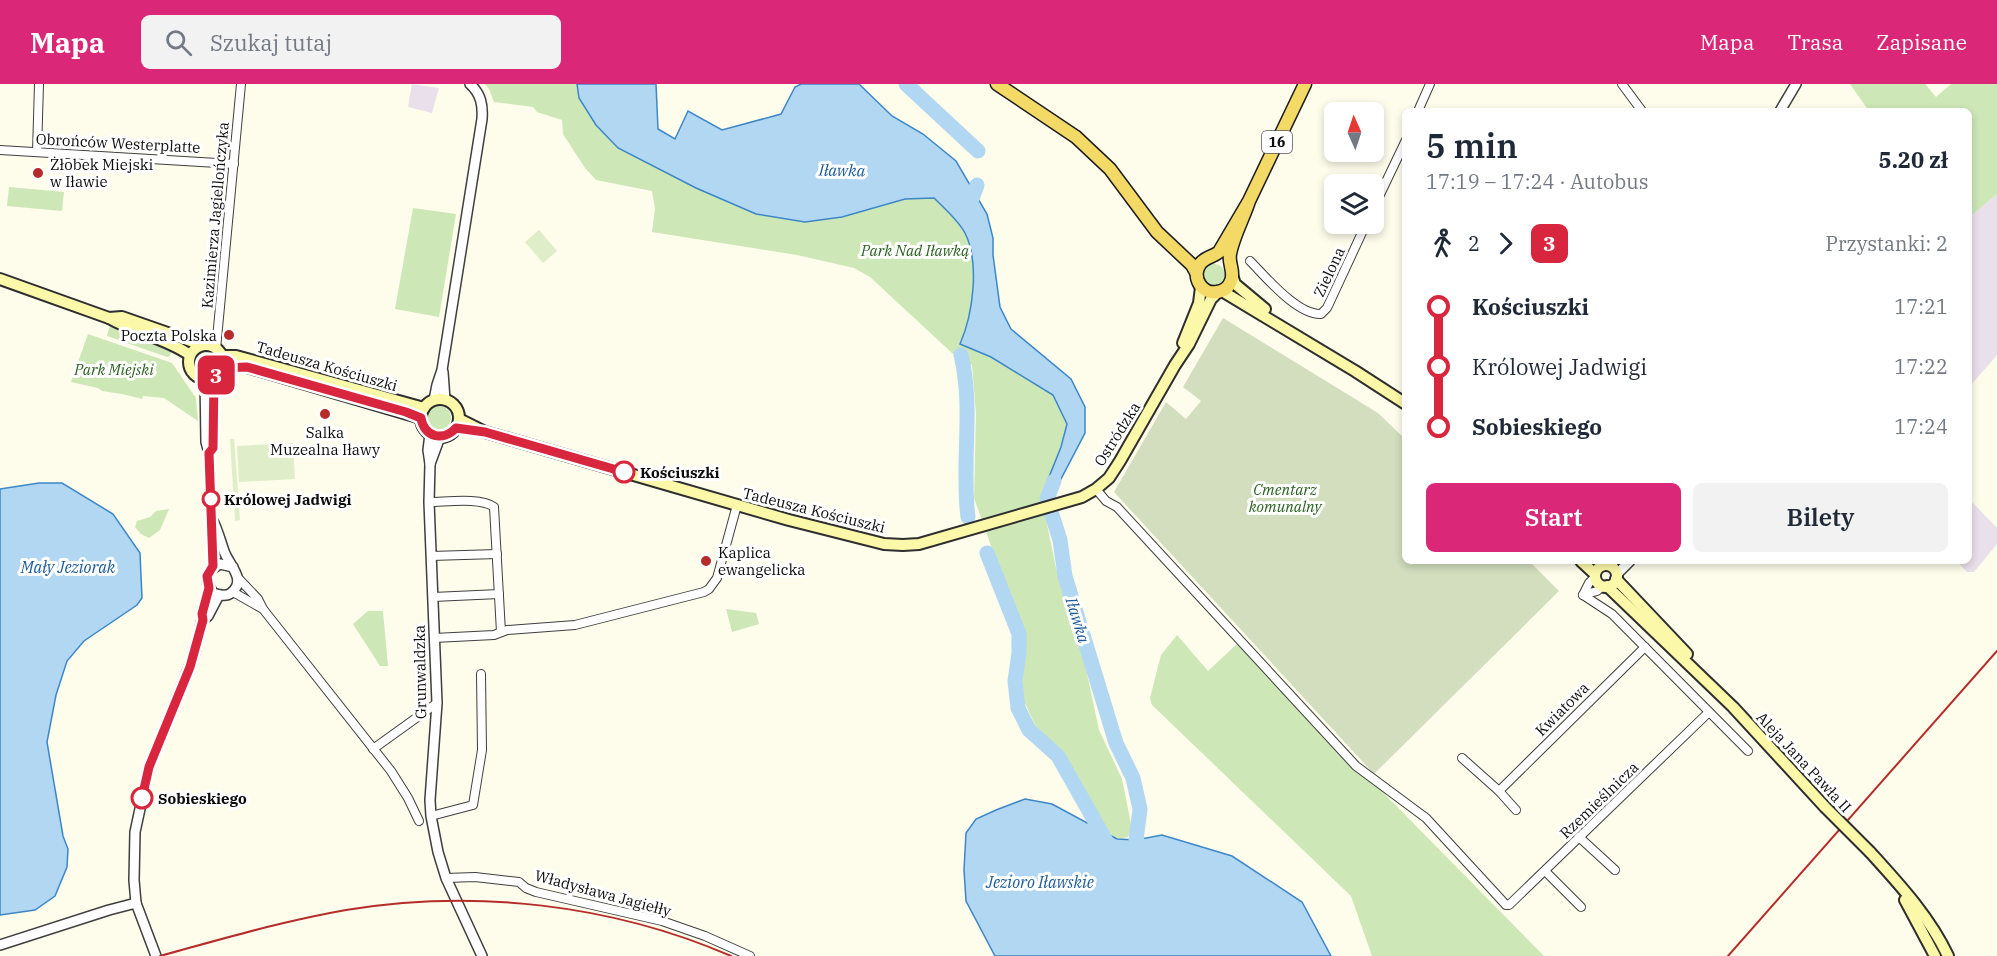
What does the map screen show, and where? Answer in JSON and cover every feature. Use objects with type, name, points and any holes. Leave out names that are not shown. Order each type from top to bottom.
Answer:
[{"type":"main road","points":[[998,84],[1076,137],[1110,169],[1157,232],[1192,266],[1201,287],[1208,291],[1220,292],[1285,328],[1402,401]]},
{"type":"main road","name":"Ostródzka","points":[[999,520],[1082,497],[1096,489],[1108,478],[1120,461],[1189,344],[1211,299],[1229,286],[1232,248],[1250,201],[1305,84]]},
{"type":"main road","name":"Ostródzka","points":[[1196,272],[1200,263],[1219,252],[1250,201]]},
{"type":"main road","points":[[1144,213],[1195,256],[1223,258],[1231,271],[1235,284],[1285,328]]},
{"type":"main road","points":[[0,279],[109,318],[120,325],[164,341],[190,355]]},
{"type":"main road","name":"Ostródzka","points":[[1175,365],[1199,303],[1201,287]]},
{"type":"main road","points":[[109,318],[122,317],[202,345],[209,345],[219,352],[222,368],[209,378],[197,376],[191,371],[189,363],[190,355],[202,345]]},
{"type":"main road","name":"Tadeusza Kościuszki","points":[[219,352],[422,413]]},
{"type":"main road","name":"Tadeusza Kościuszki","points":[[222,368],[247,367],[422,413]]},
{"type":"main road","points":[[440,400],[456,409],[457,424],[446,436],[435,435],[425,430],[422,413],[440,400]]},
{"type":"main road","name":"Tadeusza Kościuszki","points":[[457,424],[737,506],[884,544],[903,545],[938,539],[999,520]]},
{"type":"main road","name":"Aleja Jana Pawła II","points":[[1587,564],[1606,573],[1675,640],[1698,672],[1906,891],[1924,915],[1948,956]]},
{"type":"main road","name":"Aleja Jana Pawła II","points":[[1888,872],[1915,916],[1935,956]]},
{"type":"street","points":[[37,152],[39,84]]},
{"type":"street","name":"Kazimierza Jagiellończyka","points":[[219,352],[240,84]]},
{"type":"street","points":[[440,400],[442,370],[482,119],[482,102],[479,94],[470,84]]},
{"type":"street","points":[[1419,108],[1430,84]]},
{"type":"street","points":[[1622,84],[1640,108]]},
{"type":"street","points":[[1782,108],[1796,84]]},
{"type":"street","points":[[1384,186],[1402,148]]},
{"type":"street","name":"Obrońców Westerplatte","points":[[0,150],[234,164]]},
{"type":"street","name":"Zielona","points":[[1250,261],[1306,311],[1320,314],[1327,308],[1361,234]]},
{"type":"street","points":[[156,956],[136,903],[135,832],[149,767],[190,667],[209,588],[207,576],[213,566],[211,534],[213,519],[209,453],[206,442],[209,378]]},
{"type":"street","name":"Grunwaldzka","points":[[435,435],[428,450],[437,703],[430,800],[431,816],[446,878],[482,956]]},
{"type":"street","name":"Rzemieślnicza","points":[[1096,489],[1106,501],[1117,507],[1188,582],[1356,766],[1426,818],[1506,905],[1509,905],[1545,871],[1709,712]]},
{"type":"street","points":[[429,502],[477,501],[491,504],[496,510],[501,632]]},
{"type":"street","points":[[434,638],[494,635],[507,630],[575,625],[704,592],[717,578],[737,506]]},
{"type":"street","points":[[213,519],[227,558],[238,579],[258,599],[263,609],[373,749],[401,787],[419,821]]},
{"type":"street","points":[[431,556],[497,554]]},
{"type":"street","points":[[213,566],[220,564],[233,567]]},
{"type":"street","points":[[1624,564],[1606,573],[1597,591],[1583,595],[1612,614],[1748,751]]},
{"type":"street","points":[[209,588],[219,595],[226,595],[233,592],[238,579]]},
{"type":"street","points":[[233,592],[263,609]]},
{"type":"street","points":[[433,597],[499,594]]},
{"type":"street","points":[[203,620],[208,616],[219,595]]},
{"type":"street","name":"Kwiatowa","points":[[1499,791],[1645,647]]},
{"type":"street","points":[[431,816],[472,805],[482,750],[481,674]]},
{"type":"street","points":[[373,749],[437,703]]},
{"type":"street","points":[[1462,758],[1499,791],[1516,810]]},
{"type":"street","points":[[1579,837],[1615,870]]},
{"type":"street","points":[[1545,871],[1581,907]]},
{"type":"street","name":"Władysława Jagiełły","points":[[446,878],[475,877],[519,882],[536,892],[662,921],[705,936],[750,956]]},
{"type":"street","points":[[0,945],[136,903]]},
{"type":"shaded area","points":[[412,84],[439,88],[432,113],[408,107]]},
{"type":"shaded area","points":[[1997,194],[1997,355],[1972,384],[1972,215]]},
{"type":"shaded area","points":[[1972,502],[1997,528],[1997,544],[1974,572],[1967,572],[1960,564],[1972,564]]},
{"type":"green space","name":"Park Nad Iławką","points":[[485,84],[577,84],[579,98],[843,217],[905,199],[934,198],[955,218],[970,245],[973,273],[971,303],[960,344],[991,357],[1053,395],[1067,423],[1042,500],[1056,568],[1079,636],[1099,730],[1122,779],[1132,829],[1128,837],[1117,839],[1103,832],[1085,793],[1058,749],[1037,729],[1022,697],[1021,630],[974,498],[976,414],[972,365],[952,353],[870,277],[854,268],[797,255],[652,232],[655,209],[652,191],[596,180],[585,168],[563,134],[562,120],[537,112],[533,107],[494,102]]},
{"type":"green space","points":[[1850,84],[1925,84],[1936,97],[1951,84],[1997,84],[1997,194],[1972,215],[1972,108],[1867,108]]},
{"type":"green space","points":[[9,187],[64,192],[62,211],[7,206]]},
{"type":"green space","points":[[413,208],[456,214],[439,317],[395,309]]},
{"type":"green space","points":[[539,230],[557,251],[543,263],[525,242]]},
{"type":"green space","points":[[1214,264],[1222,267],[1225,275],[1222,283],[1214,286],[1206,283],[1203,275],[1206,267]]},
{"type":"green space","name":"Cmentarz komunalny","points":[[1223,318],[1378,413],[1402,436],[1402,564],[1532,564],[1559,591],[1374,774],[1114,492],[1166,402],[1186,419],[1201,401],[1183,387]]},
{"type":"green space","points":[[110,325],[172,348],[170,356],[167,357],[107,336]]},
{"type":"green space","name":"Park Miejski","points":[[88,334],[172,363],[196,398],[198,421],[164,398],[143,396],[142,399],[71,382]]},
{"type":"green space","points":[[205,350],[213,353],[216,361],[213,369],[205,372],[197,369],[194,361],[197,353]]},
{"type":"green space","points":[[439,406],[444,407],[450,413],[450,423],[444,429],[439,430],[434,429],[428,423],[427,418],[428,413],[434,407]]},
{"type":"green space","points":[[230,439],[234,439],[240,520],[235,521]]},
{"type":"green space","points":[[293,443],[295,479],[239,482],[237,446]]},
{"type":"green space","points":[[169,509],[160,530],[149,538],[135,527],[137,521],[150,517],[156,511]]},
{"type":"green space","points":[[726,609],[756,613],[759,624],[732,632]]},
{"type":"green space","points":[[368,611],[383,611],[388,666],[380,666],[353,624]]},
{"type":"green space","points":[[1177,635],[1208,671],[1237,644],[1544,956],[1372,956],[1351,896],[1152,705],[1150,698],[1161,655]]},
{"type":"water","points":[[577,84],[656,84],[658,129],[675,139],[688,111],[722,130],[781,114],[795,87],[801,84],[859,84],[892,116],[923,134],[956,161],[987,214],[993,238],[1000,307],[1011,329],[1071,379],[1085,407],[1085,433],[1051,498],[1042,500],[1067,424],[1053,395],[991,357],[960,344],[965,332],[973,288],[970,245],[962,228],[934,198],[905,199],[842,217],[805,222],[756,214],[696,188],[618,148],[596,125],[579,98]]},
{"type":"water","name":"Mały Jeziorak","points":[[39,483],[62,483],[113,514],[140,553],[142,598],[137,605],[84,641],[67,661],[56,695],[47,742],[63,836],[68,849],[67,867],[55,896],[35,910],[0,915],[0,489]]},
{"type":"water","name":"Jezioro Iławskie","points":[[1025,799],[1052,804],[1117,839],[1136,840],[1162,835],[1232,856],[1302,902],[1331,956],[995,956],[966,901],[964,870],[966,833],[976,819]]},
{"type":"waterway","points":[[906,84],[978,151]]},
{"type":"waterway","points":[[968,209],[977,185]]},
{"type":"waterway","name":"Iławka","points":[[961,355],[967,395],[966,497],[968,517]]},
{"type":"waterway","name":"Iławka","points":[[1054,481],[1047,499],[1060,540],[1065,576],[1116,743],[1133,778],[1140,809],[1136,840],[1147,858]]},
{"type":"waterway","name":"Iławka","points":[[987,553],[1019,634],[1015,681],[1018,708],[1029,730],[1058,756],[1110,848]]},
{"type":"railway","points":[[1728,956],[1997,651]]},
{"type":"railway","points":[[160,956],[322,914],[395,904],[444,901],[542,906],[590,913],[685,938],[731,956]]},
{"type":"bus line","name":"3","points":[[142,798],[149,767],[190,667],[209,588],[207,576],[213,566],[214,555],[211,538],[213,519],[209,453],[213,448],[214,377],[222,368],[247,367],[406,412],[421,418],[425,430],[435,436],[446,436],[456,428],[485,432],[624,472]]},
{"type":"place","name":"Żłobek Miejski w Iławie","points":[[38,173]]},
{"type":"place","name":"Poczta Polska","points":[[229,335]]},
{"type":"place","name":"Salka Muzealna Iławy","points":[[325,414]]},
{"type":"place","name":"Kościuszki","points":[[624,472]]},
{"type":"place","name":"Królowej Jadwigi","points":[[211,499]]},
{"type":"place","name":"Kaplica ewangelicka","points":[[706,561]]},
{"type":"place","name":"Sobieskiego","points":[[142,798]]}]
